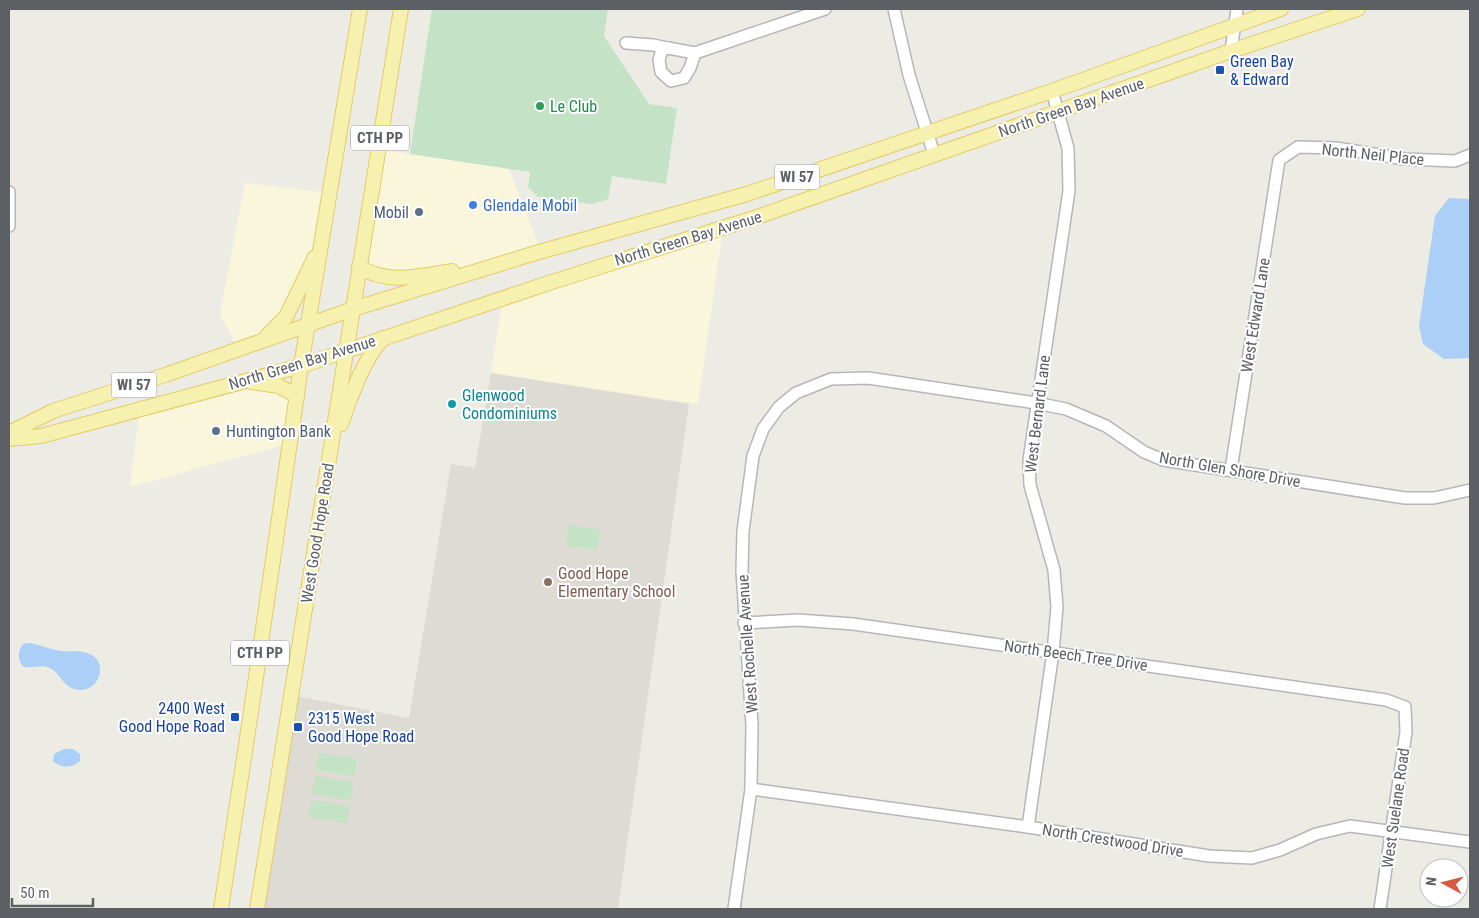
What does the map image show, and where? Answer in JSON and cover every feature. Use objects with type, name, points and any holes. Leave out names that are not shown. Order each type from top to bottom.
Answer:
[{"type":"main road","name":"CTH PP","points":[[221,909],[301,366],[360,9]]},
{"type":"main road","name":"West Good Hope Road","points":[[257,909],[401,9]]},
{"type":"main road","name":"North Green Bay Avenue","points":[[9,433],[54,411],[353,309],[507,261],[747,194],[1052,91],[1281,9]]},
{"type":"main road","name":"North Green Bay Avenue","points":[[9,439],[40,436],[301,366],[641,252],[754,218],[1230,51],[1358,9]]},
{"type":"main road","points":[[261,341],[281,324],[286,317],[322,243]]},
{"type":"main road","points":[[359,267],[372,274],[395,278],[507,261]]},
{"type":"main road","points":[[331,447],[353,391],[371,354],[384,337]]},
{"type":"main road","points":[[241,382],[265,383],[279,386],[297,396]]},
{"type":"street","points":[[626,43],[653,45],[696,53],[825,9]]},
{"type":"street","points":[[894,9],[909,75],[934,154]]},
{"type":"street","points":[[1230,51],[1237,9]]},
{"type":"street","points":[[668,48],[662,50],[660,66],[664,76],[671,81],[684,78],[696,53]]},
{"type":"street","name":"West Bernard Lane","points":[[1028,827],[1054,652],[1057,607],[1054,570],[1030,485],[1028,460],[1069,191],[1068,148],[1052,91]]},
{"type":"street","name":"North Neil Place","points":[[1279,160],[1298,147],[1336,148],[1405,159],[1455,161],[1470,155]]},
{"type":"street","name":"West Edward Lane","points":[[1231,470],[1279,160]]},
{"type":"street","points":[[9,192],[9,226]]},
{"type":"street","name":"North Glen Shore Drive","points":[[796,393],[831,379],[868,378],[1066,409],[1106,426],[1144,452],[1163,460],[1421,499],[1470,490]]},
{"type":"street","name":"West Rochelle Avenue","points":[[734,909],[752,789],[752,725],[742,571],[743,531],[753,456],[763,429],[779,407],[796,393]]},
{"type":"street","name":"North Beech Tree Drive","points":[[744,623],[798,620],[853,624],[1386,700],[1405,707]]},
{"type":"street","name":"West Suelane Road","points":[[1380,909],[1406,732],[1405,707]]},
{"type":"street","name":"North Crestwood Drive","points":[[752,789],[1028,827],[1209,856],[1252,858],[1280,850],[1316,834],[1350,826],[1392,830],[1470,842]]},
{"type":"shaded area","points":[[378,149],[509,169],[541,251],[507,261],[418,276],[359,267]]},
{"type":"shaded area","points":[[245,183],[330,193],[321,243],[281,324],[239,349],[220,315]]},
{"type":"shaded area","points":[[723,227],[698,404],[491,373],[503,298]]},
{"type":"shaded area","name":"Good Hope Elementary School","points":[[491,373],[689,404],[618,909],[257,909],[291,695],[409,718],[451,464],[475,468]]},
{"type":"shaded area","points":[[241,382],[289,391],[290,443],[130,487],[140,408]]},
{"type":"green space","name":"Le Club","points":[[432,9],[608,9],[604,36],[649,104],[677,108],[666,184],[612,176],[608,199],[592,204],[538,197],[528,187],[530,172],[410,154]]},
{"type":"green space","points":[[569,525],[600,530],[597,550],[566,545]]},
{"type":"green space","points":[[319,753],[357,759],[354,776],[316,770]]},
{"type":"green space","points":[[315,776],[353,782],[351,800],[312,794]]},
{"type":"green space","points":[[311,800],[350,806],[347,823],[308,817]]},
{"type":"water","points":[[1449,198],[1470,199],[1470,358],[1444,359],[1423,344],[1419,326],[1435,216]]},
{"type":"water","points":[[30,643],[60,651],[90,654],[99,663],[100,675],[93,685],[82,690],[70,687],[56,672],[45,666],[24,667],[20,662],[19,653],[23,644]]},
{"type":"water","points":[[64,749],[73,749],[80,754],[80,761],[66,767],[56,764],[53,761],[54,754]]},
{"type":"place","name":"Green Bay & Edward","points":[[1220,70]]},
{"type":"place","name":"Le Club","points":[[540,106]]},
{"type":"place","name":"Glendale Mobil","points":[[473,205]]},
{"type":"place","name":"Mobil","points":[[419,212]]},
{"type":"place","name":"Glenwood Condominiums","points":[[452,404]]},
{"type":"place","name":"Huntington Bank","points":[[216,431]]},
{"type":"place","name":"Good Hope Elementary School","points":[[548,582]]},
{"type":"place","name":"2400 West Good Hope Road","points":[[235,717]]},
{"type":"place","name":"2315 West Good Hope Road","points":[[298,727]]}]
